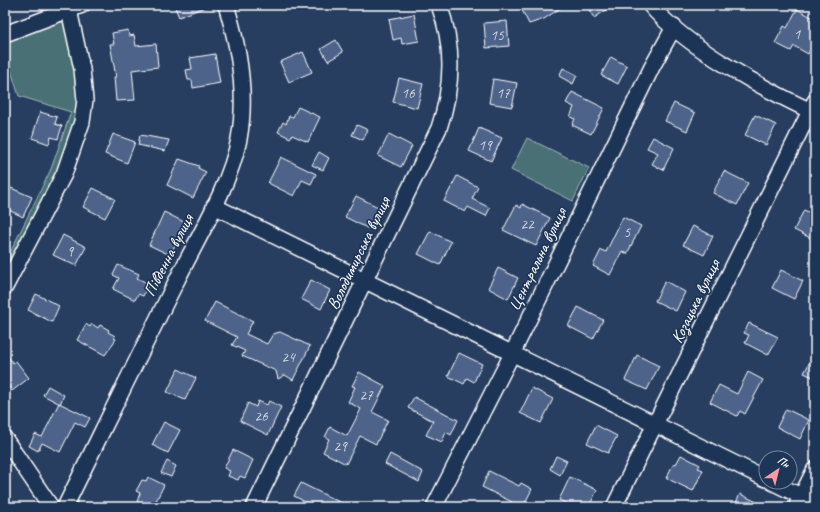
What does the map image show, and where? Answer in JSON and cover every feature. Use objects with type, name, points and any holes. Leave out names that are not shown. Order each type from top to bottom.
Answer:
[{"type":"street","name":"Південна вулиця","points":[[65,507],[214,206],[237,149],[242,111],[238,52],[226,5]]},
{"type":"street","name":"Володимирська вулиця","points":[[254,507],[425,158],[442,118],[447,96],[450,66],[447,32],[439,5]]},
{"type":"street","points":[[650,5],[674,28],[735,70],[813,109]]},
{"type":"street","points":[[5,34],[75,7],[85,100],[82,122],[64,174],[5,287]]},
{"type":"street","name":"Центральна вулиця","points":[[434,507],[512,354],[652,67],[674,28]]},
{"type":"street","name":"Козацька вулиця","points":[[614,507],[813,109]]},
{"type":"street","points":[[214,206],[758,475]]},
{"type":"street","points":[[5,439],[52,507]]},
{"type":"street","points":[[799,502],[815,469]]},
{"type":"street","points":[[783,490],[799,502],[815,503]]},
{"type":"green space","points":[[66,17],[81,107],[76,133],[5,279],[5,263],[51,169],[71,112],[19,96],[5,52],[5,40]]},
{"type":"green space","points":[[527,138],[589,168],[573,201],[511,170]]},
{"type":"building","points":[[174,5],[208,5],[208,6],[179,17]]},
{"type":"building","points":[[533,5],[565,5],[544,19],[529,24],[522,10]]},
{"type":"building","points":[[586,5],[614,5],[594,18]]},
{"type":"building","points":[[797,9],[815,19],[815,40],[808,54],[794,46],[791,51],[775,43],[784,26],[787,28]]},
{"type":"building","points":[[414,14],[419,41],[402,44],[401,38],[393,40],[389,19]]},
{"type":"building","points":[[507,21],[509,46],[486,48],[484,23]]},
{"type":"building","points":[[128,30],[129,36],[134,35],[136,46],[156,44],[158,67],[132,70],[135,100],[116,101],[114,77],[116,77],[110,44],[114,44],[112,33]]},
{"type":"building","points":[[336,40],[343,52],[328,61],[321,49]]},
{"type":"building","points":[[303,52],[312,72],[289,82],[280,62]]},
{"type":"building","points":[[215,54],[220,83],[193,88],[192,80],[188,80],[186,70],[192,69],[190,58]]},
{"type":"building","points":[[611,57],[627,66],[618,84],[601,75]]},
{"type":"building","points":[[563,68],[577,75],[573,84],[559,76]]},
{"type":"building","points":[[399,78],[423,84],[417,108],[393,102]]},
{"type":"building","points":[[493,79],[517,83],[512,107],[489,103]]},
{"type":"building","points":[[572,92],[604,108],[591,134],[572,125],[575,119],[570,117],[574,107],[566,103]]},
{"type":"building","points":[[674,103],[695,113],[687,131],[665,121]]},
{"type":"building","points":[[298,107],[320,117],[308,142],[292,135],[290,138],[278,132],[283,122],[286,124],[289,116],[293,117]]},
{"type":"building","points":[[40,112],[57,117],[55,124],[62,126],[58,139],[51,137],[49,144],[32,138]]},
{"type":"building","points":[[755,115],[776,125],[766,145],[745,135]]},
{"type":"building","points":[[357,125],[368,130],[363,140],[352,135]]},
{"type":"building","points":[[479,128],[502,138],[491,161],[469,151]]},
{"type":"building","points":[[113,134],[135,142],[127,163],[105,154]]},
{"type":"building","points":[[389,134],[412,146],[401,167],[378,156]]},
{"type":"building","points":[[140,135],[169,140],[165,151],[138,145]]},
{"type":"building","points":[[653,137],[674,148],[663,170],[652,164],[658,153],[647,148]]},
{"type":"building","points":[[319,152],[329,158],[323,170],[312,165]]},
{"type":"building","points":[[281,157],[316,174],[311,184],[302,180],[294,196],[268,183]]},
{"type":"building","points":[[179,159],[199,166],[198,168],[206,172],[193,198],[167,185]]},
{"type":"building","points":[[724,171],[748,183],[737,205],[713,193]]},
{"type":"building","points":[[457,176],[478,187],[472,199],[490,208],[486,216],[468,207],[465,212],[444,201]]},
{"type":"building","points":[[11,188],[32,197],[23,217],[5,208],[5,195],[7,196]]},
{"type":"building","points":[[93,188],[115,199],[105,218],[83,207]]},
{"type":"building","points":[[356,196],[380,208],[369,229],[345,217]]},
{"type":"building","points":[[522,204],[550,218],[536,246],[503,230],[516,205],[521,208]]},
{"type":"building","points":[[804,210],[815,215],[815,240],[794,230]]},
{"type":"building","points":[[164,212],[186,223],[170,255],[149,245]]},
{"type":"building","points":[[623,217],[641,226],[627,254],[622,251],[610,275],[593,266],[601,250],[606,252]]},
{"type":"building","points":[[693,226],[713,236],[704,255],[683,245]]},
{"type":"building","points":[[430,231],[451,242],[440,265],[418,254]]},
{"type":"building","points":[[63,235],[86,247],[76,266],[53,255]]},
{"type":"building","points":[[118,265],[139,274],[137,278],[149,284],[143,296],[138,294],[135,300],[113,289],[119,278],[113,275]]},
{"type":"building","points":[[498,268],[518,278],[508,299],[488,288]]},
{"type":"building","points":[[781,270],[803,281],[794,299],[772,288]]},
{"type":"building","points":[[311,280],[330,290],[321,309],[301,299]]},
{"type":"building","points":[[665,281],[685,292],[676,311],[655,301]]},
{"type":"building","points":[[36,294],[59,306],[52,322],[28,310]]},
{"type":"building","points":[[215,302],[253,321],[246,334],[267,344],[273,334],[280,332],[310,346],[293,380],[285,375],[278,379],[276,371],[242,356],[245,351],[232,345],[237,337],[205,321]]},
{"type":"building","points":[[578,307],[603,320],[593,339],[568,326]]},
{"type":"building","points":[[749,323],[778,337],[768,355],[745,343],[749,335],[744,333]]},
{"type":"building","points":[[86,324],[90,327],[92,324],[98,328],[100,325],[109,330],[108,332],[115,336],[114,338],[116,339],[105,355],[77,340]]},
{"type":"building","points":[[815,352],[815,378],[804,373]]},
{"type":"building","points":[[5,353],[13,363],[16,361],[29,378],[12,391],[5,382]]},
{"type":"building","points":[[459,353],[482,364],[474,382],[467,378],[464,384],[448,376]]},
{"type":"building","points":[[637,355],[659,366],[647,390],[625,380]]},
{"type":"building","points":[[178,369],[196,378],[185,400],[167,392]]},
{"type":"building","points":[[359,372],[385,386],[372,412],[388,420],[376,444],[360,436],[346,464],[323,452],[329,439],[325,437],[330,427],[347,436],[361,409],[348,402],[355,387],[352,386]]},
{"type":"building","points":[[748,372],[763,380],[745,414],[740,411],[737,416],[710,402],[719,385],[737,394]]},
{"type":"building","points":[[48,386],[64,395],[60,404],[43,395]]},
{"type":"building","points":[[532,388],[553,399],[541,423],[520,413]]},
{"type":"building","points":[[414,397],[458,420],[451,435],[446,432],[442,442],[426,435],[433,421],[408,408]]},
{"type":"building","points":[[258,401],[267,405],[269,401],[281,407],[268,435],[240,421],[248,403],[256,407]]},
{"type":"building","points":[[59,403],[90,418],[85,427],[75,422],[60,452],[42,443],[38,451],[29,446],[35,434],[42,437]]},
{"type":"building","points":[[786,409],[809,420],[800,439],[777,427]]},
{"type":"building","points":[[164,422],[180,430],[168,453],[152,445]]},
{"type":"building","points":[[596,425],[617,436],[608,453],[587,443]]},
{"type":"building","points":[[233,450],[253,460],[245,478],[240,476],[238,480],[228,476],[230,471],[224,468]]},
{"type":"building","points":[[390,454],[423,472],[419,482],[385,464]]},
{"type":"building","points":[[681,455],[700,465],[698,468],[703,470],[693,491],[666,478],[674,463],[676,464]]},
{"type":"building","points":[[556,456],[567,461],[560,475],[550,469]]},
{"type":"building","points":[[167,461],[176,466],[171,477],[161,473]]},
{"type":"building","points":[[489,471],[519,486],[521,483],[532,489],[523,507],[509,507],[512,502],[482,487]]},
{"type":"building","points":[[148,477],[164,485],[153,507],[148,507],[137,502],[140,493],[136,491],[142,480],[146,481]]},
{"type":"building","points":[[570,477],[597,490],[589,507],[564,507],[566,503],[559,500]]},
{"type":"building","points":[[301,483],[350,507],[315,507],[294,496]]},
{"type":"building","points":[[740,494],[767,507],[734,507]]}]
